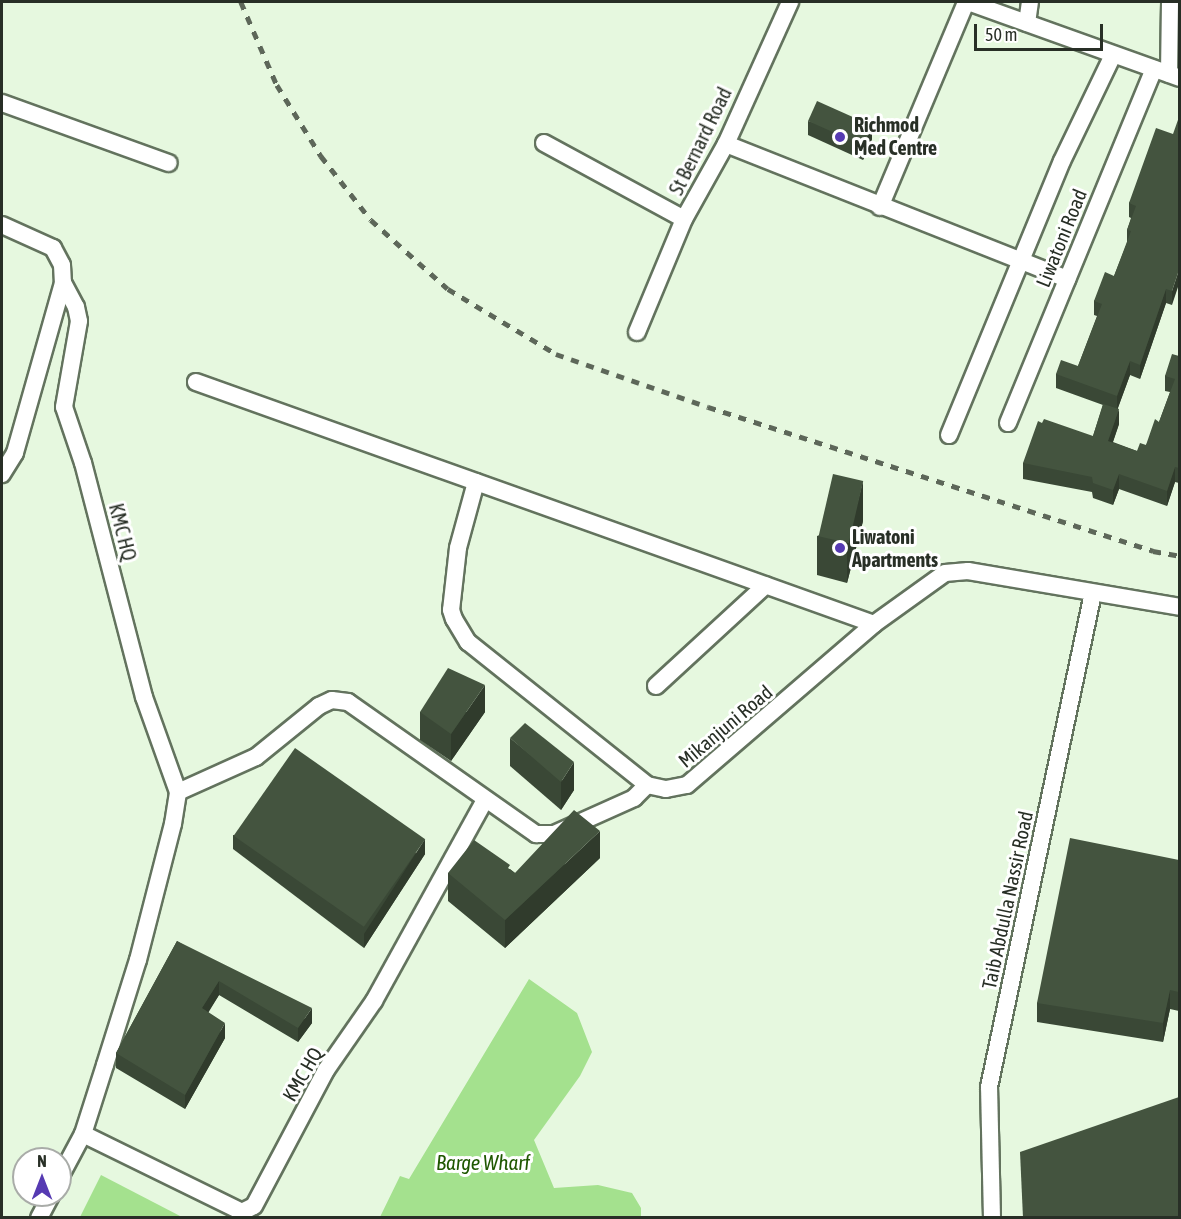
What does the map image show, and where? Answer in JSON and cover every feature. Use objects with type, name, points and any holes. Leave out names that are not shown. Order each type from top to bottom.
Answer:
[{"type":"street","name":"St Bernard Road","points":[[544,143],[684,219],[726,144],[790,2]]},
{"type":"street","points":[[880,207],[967,2],[1168,74],[1170,2]]},
{"type":"street","points":[[1027,23],[1030,2]]},
{"type":"street","points":[[949,435],[1062,161],[1113,55]]},
{"type":"street","name":"Liwatoni Road","points":[[1008,423],[1067,279],[1168,74]]},
{"type":"street","points":[[2,103],[169,163]]},
{"type":"street","points":[[726,144],[880,207],[1067,279]]},
{"type":"street","points":[[637,332],[684,219]]},
{"type":"street","points":[[2,225],[53,248],[62,265],[63,283],[15,453],[2,474]]},
{"type":"street","name":"KMC HQ","points":[[63,283],[76,307],[79,321],[64,407],[83,463],[144,697],[178,792],[174,824],[138,960],[83,1134],[72,1155]]},
{"type":"street","points":[[196,382],[874,624]]},
{"type":"street","name":"Mikanjuni Road","points":[[476,482],[459,548],[451,610],[454,619],[468,642],[647,785],[677,790],[687,785],[874,624],[945,573],[956,570],[1179,607]]},
{"type":"street","points":[[656,686],[766,585]]},
{"type":"street","name":"Taib Abdulla Nassir Road","points":[[992,1218],[989,1086],[1093,593]]},
{"type":"street","points":[[178,792],[256,757],[319,706],[332,700],[348,702],[536,834],[545,836],[634,798],[647,785]]},
{"type":"street","name":"KMC HQ","points":[[83,1134],[242,1212],[254,1206],[326,1070],[374,1001],[485,800]]},
{"type":"water","name":"Barge Wharf","points":[[529,979],[577,1013],[592,1052],[580,1076],[534,1140],[554,1188],[598,1185],[632,1193],[641,1208],[641,1217],[380,1217],[400,1176],[409,1179]]},
{"type":"water","points":[[101,1175],[182,1217],[80,1217]]},
{"type":"building","points":[[817,101],[872,125],[863,146],[808,121]]},
{"type":"building","points":[[1179,117],[1179,270],[1172,291],[1166,289],[1140,365],[1130,361],[1117,396],[1056,374],[1061,360],[1078,366],[1102,304],[1094,301],[1105,272],[1114,276],[1131,231],[1127,230],[1136,206],[1129,203],[1156,128],[1173,134]]},
{"type":"building","points":[[1172,354],[1179,356],[1179,468],[1175,467],[1167,491],[1119,474],[1113,490],[1093,483],[1092,477],[1023,463],[1038,421],[1042,423],[1044,419],[1093,436],[1103,404],[1119,409],[1108,441],[1137,451],[1140,443],[1146,445],[1155,419],[1159,422],[1175,379],[1165,376]]},
{"type":"building","points":[[833,474],[863,481],[849,543],[819,536]]},
{"type":"building","points":[[448,668],[485,685],[451,734],[420,712]]},
{"type":"building","points":[[525,723],[574,762],[561,782],[510,738]]},
{"type":"building","points":[[295,748],[425,839],[364,927],[234,836]]},
{"type":"building","points":[[574,810],[600,831],[505,920],[448,873],[474,840],[510,865],[508,868],[515,873]]},
{"type":"building","points":[[1070,838],[1179,860],[1179,992],[1170,990],[1163,1023],[1037,1003]]},
{"type":"building","points":[[177,941],[312,1008],[298,1028],[219,981],[202,1008],[225,1023],[185,1095],[116,1053]]},
{"type":"building","points":[[1179,1097],[1179,1218],[1023,1218],[1020,1152]]},
{"type":"railway","points":[[241,2],[277,85],[321,156],[371,220],[448,289],[556,354],[708,407],[1153,551],[1180,556]]},
{"type":"place","name":"Richmod Med Centre","points":[[840,137]]},
{"type":"place","name":"Liwatoni Apartments","points":[[840,548]]}]
